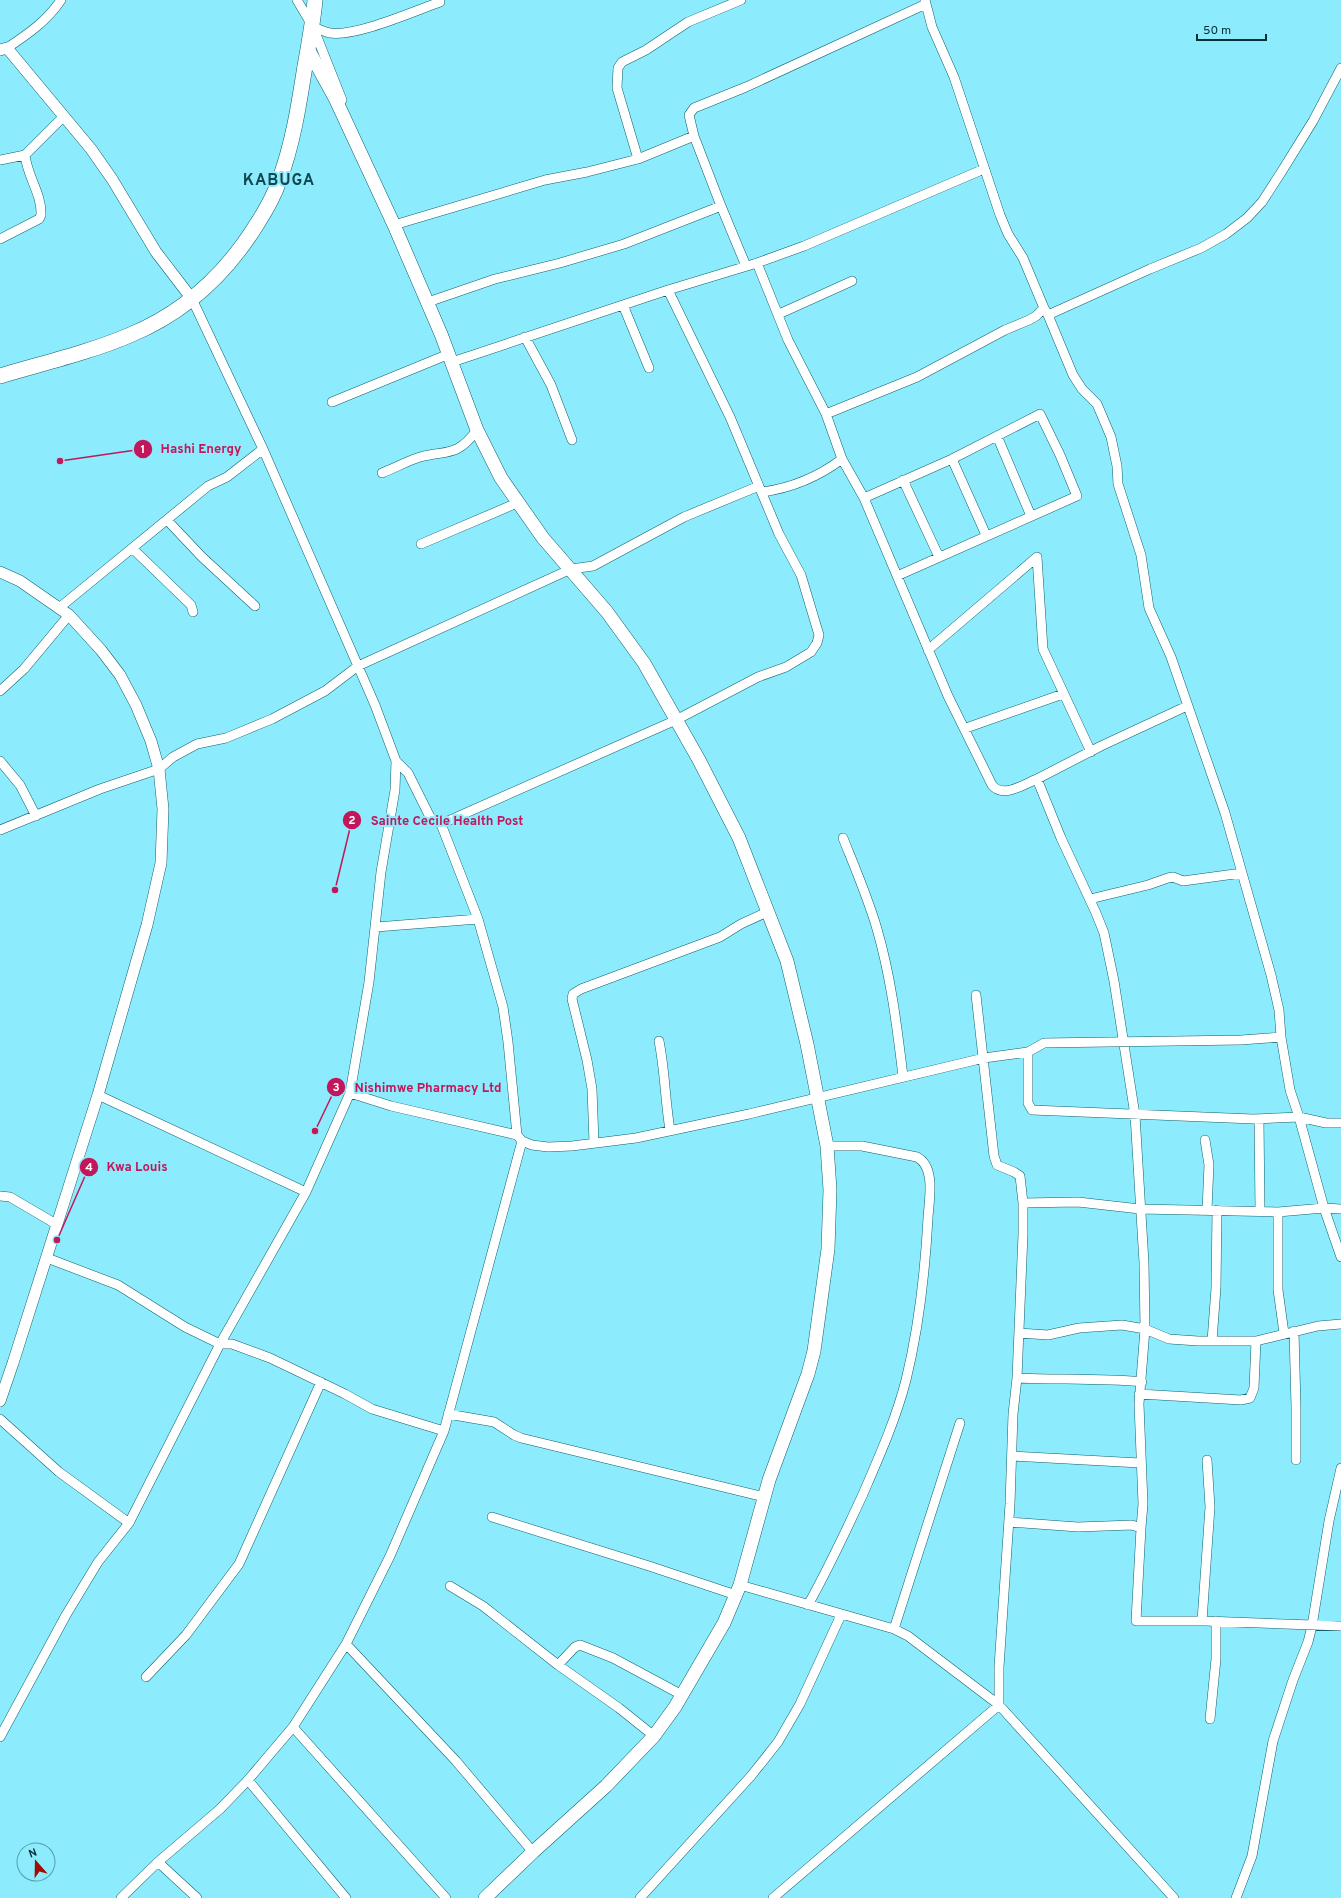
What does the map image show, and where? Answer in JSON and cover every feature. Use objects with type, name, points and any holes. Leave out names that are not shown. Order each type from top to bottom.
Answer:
[{"type":"highway","points":[[0,376],[88,350],[131,335],[163,318],[192,299],[216,279],[241,249],[269,204],[279,181],[299,108],[308,49],[313,28],[315,0]]},
{"type":"main road","points":[[308,49],[335,98],[382,198],[428,302],[477,430],[501,478],[517,503],[543,538],[607,612],[644,663],[706,772],[739,838],[782,946],[792,977],[828,1146],[830,1190],[828,1249],[818,1326],[808,1374],[775,1462],[738,1590],[724,1623],[682,1695],[654,1736],[606,1786],[485,1898]]},
{"type":"street","points":[[0,1737],[66,1616],[98,1562],[129,1523],[220,1344],[306,1192],[350,1093],[370,982],[381,872],[395,790],[396,761],[375,705],[263,449],[192,299],[156,252],[95,155],[64,116],[3,49],[44,22],[54,12],[61,0]]},
{"type":"street","points":[[297,0],[313,28],[382,198]]},
{"type":"street","points":[[638,159],[617,88],[618,68],[622,62],[646,50],[688,22],[741,0]]},
{"type":"street","points":[[313,28],[331,33],[349,32],[368,28],[440,2]]},
{"type":"street","points":[[746,266],[694,136],[689,115],[694,108],[746,87],[925,2],[932,27],[954,77],[984,169],[1003,221],[1023,258],[1077,383],[1092,398],[1105,420],[1115,455],[1118,484],[1141,555],[1149,608],[1171,657],[1187,706],[1214,778],[1271,975],[1279,1010],[1281,1037],[1289,1083],[1324,1208],[1341,1257]]},
{"type":"street","points":[[826,414],[916,377],[1005,330],[1036,316],[1201,248],[1226,234],[1248,218],[1262,202],[1313,121],[1341,68]]},
{"type":"street","points":[[0,160],[25,155],[64,116]]},
{"type":"street","points":[[394,225],[534,183],[638,159],[694,136]]},
{"type":"street","points":[[0,239],[38,219],[42,215],[39,200],[26,166],[25,155]]},
{"type":"street","points":[[332,402],[450,358],[526,338],[668,290],[757,264],[804,246],[984,169]]},
{"type":"street","points":[[428,302],[495,279],[560,263],[624,244],[722,206]]},
{"type":"street","points":[[757,264],[779,314],[788,340],[826,414],[842,459],[864,498],[948,696],[966,728],[992,785],[996,790],[1004,792],[1037,779],[1187,706]]},
{"type":"street","points":[[779,314],[852,281]]},
{"type":"street","points":[[441,824],[676,720],[758,677],[786,667],[801,659],[811,652],[817,643],[819,635],[816,620],[801,575],[779,534],[730,417],[668,290]]},
{"type":"street","points":[[623,305],[649,368]]},
{"type":"street","points":[[526,338],[551,385],[572,440]]},
{"type":"street","points":[[864,498],[952,459],[1040,414],[1063,462],[1077,496],[986,535],[897,576]]},
{"type":"street","points":[[382,473],[419,457],[454,451],[468,442],[477,430]]},
{"type":"street","points":[[997,436],[1030,516]]},
{"type":"street","points":[[59,608],[133,549],[208,486],[227,477],[263,449]]},
{"type":"street","points":[[0,830],[100,789],[159,770],[173,757],[197,744],[226,738],[272,719],[325,691],[358,666],[571,569],[593,566],[684,517],[760,489],[802,482],[828,469],[842,459]]},
{"type":"street","points":[[952,459],[986,535]]},
{"type":"street","points":[[903,480],[939,557]]},
{"type":"street","points":[[421,544],[517,503]]},
{"type":"street","points":[[167,520],[202,557],[255,606]]},
{"type":"street","points":[[133,549],[191,605],[193,612]]},
{"type":"street","points":[[928,650],[1037,557],[1043,649],[1062,694],[1091,752]]},
{"type":"street","points":[[0,572],[20,582],[69,615],[101,650],[120,675],[136,705],[151,741],[159,770],[163,815],[160,863],[147,925],[98,1095],[0,1401]]},
{"type":"street","points":[[0,691],[24,669],[69,615]]},
{"type":"street","points":[[966,728],[1062,694]]},
{"type":"street","points":[[0,761],[20,785],[36,816]]},
{"type":"street","points":[[122,1898],[132,1895],[158,1862],[220,1809],[248,1780],[293,1727],[346,1644],[390,1556],[444,1431],[519,1138],[503,1007],[478,919],[441,824],[430,817],[408,773],[396,761]]},
{"type":"street","points":[[1037,779],[1061,838],[1100,923],[1109,955],[1135,1115],[1144,1263],[1145,1329],[1140,1394],[1140,1462],[1143,1504],[1136,1621],[1216,1621],[1341,1626]]},
{"type":"street","points":[[843,838],[878,931],[894,1006],[903,1076]]},
{"type":"street","points":[[1090,899],[1148,885],[1168,878],[1183,881],[1242,873]]},
{"type":"street","points":[[594,1143],[592,1089],[587,1060],[572,999],[573,994],[581,989],[720,937],[741,924],[768,912]]},
{"type":"street","points":[[376,927],[478,919]]},
{"type":"street","points":[[773,1898],[999,1705],[999,1667],[1017,1378],[1023,1203],[1020,1176],[1014,1172],[1001,1168],[995,1160],[976,995]]},
{"type":"street","points":[[350,1093],[391,1106],[519,1138],[532,1145],[548,1147],[636,1138],[749,1114],[903,1076],[984,1058],[1028,1052],[1044,1042],[1241,1040],[1281,1037]]},
{"type":"street","points":[[659,1041],[664,1066],[666,1104],[670,1130]]},
{"type":"street","points":[[1028,1052],[1028,1103],[1032,1110],[1259,1119],[1299,1117],[1341,1123]]},
{"type":"street","points":[[98,1095],[306,1192]]},
{"type":"street","points":[[1259,1119],[1260,1211]]},
{"type":"street","points":[[1205,1140],[1209,1165],[1207,1210]]},
{"type":"street","points":[[808,1605],[827,1570],[877,1463],[898,1408],[906,1380],[922,1293],[929,1194],[928,1170],[924,1160],[917,1157],[862,1146],[828,1146]]},
{"type":"street","points":[[0,1196],[10,1197],[56,1224]]},
{"type":"street","points":[[1023,1203],[1078,1202],[1140,1209],[1278,1212],[1324,1208],[1341,1209]]},
{"type":"street","points":[[1212,1341],[1216,1288],[1217,1210]]},
{"type":"street","points":[[1278,1212],[1278,1290],[1284,1333]]},
{"type":"street","points":[[47,1258],[118,1285],[185,1327],[220,1344],[232,1344],[270,1358],[321,1382],[372,1409],[444,1431]]},
{"type":"street","points":[[1019,1333],[1048,1334],[1079,1328],[1122,1325],[1145,1329],[1169,1339],[1256,1341],[1318,1326],[1341,1324]]},
{"type":"street","points":[[1294,1331],[1296,1460]]},
{"type":"street","points":[[1140,1394],[1242,1400],[1250,1398],[1254,1388],[1256,1341]]},
{"type":"street","points":[[1017,1378],[1069,1380],[1109,1379],[1142,1382]]},
{"type":"street","points":[[146,1677],[186,1636],[239,1564],[321,1382]]},
{"type":"street","points":[[448,1414],[494,1422],[514,1435],[522,1438],[764,1498]]},
{"type":"street","points":[[0,1419],[59,1472],[129,1523]]},
{"type":"street","points":[[894,1629],[960,1424]]},
{"type":"street","points":[[1012,1456],[1140,1462]]},
{"type":"street","points":[[1202,1621],[1210,1507],[1207,1460]]},
{"type":"street","points":[[1236,1898],[1252,1856],[1273,1741],[1292,1680],[1308,1642],[1312,1626],[1329,1521],[1341,1468]]},
{"type":"street","points":[[492,1516],[649,1566],[738,1590],[808,1605],[894,1629],[908,1636],[999,1705],[1174,1898]]},
{"type":"street","points":[[1009,1522],[1078,1527],[1132,1525],[1142,1528]]},
{"type":"street","points":[[450,1586],[483,1606],[558,1665],[654,1736]]},
{"type":"street","points":[[640,1898],[751,1776],[778,1742],[800,1704],[841,1615]]},
{"type":"street","points":[[1210,1719],[1216,1658],[1216,1621]]},
{"type":"street","points":[[346,1644],[456,1761],[533,1852]]},
{"type":"street","points":[[558,1665],[575,1647],[580,1645],[613,1658],[682,1695]]},
{"type":"street","points":[[293,1727],[446,1898]]},
{"type":"street","points":[[248,1780],[346,1898]]},
{"type":"street","points":[[158,1862],[197,1898]]},
{"type":"place","name":"Hashi Energy","points":[[60,461]]},
{"type":"place","name":"Sainte Cecile Health Post","points":[[335,890]]},
{"type":"place","name":"Nishimwe Pharmacy Ltd","points":[[315,1131]]},
{"type":"place","name":"Kwa Louis","points":[[57,1240]]},
{"type":"district","name":"KABUGA","points":[[279,181]]}]
